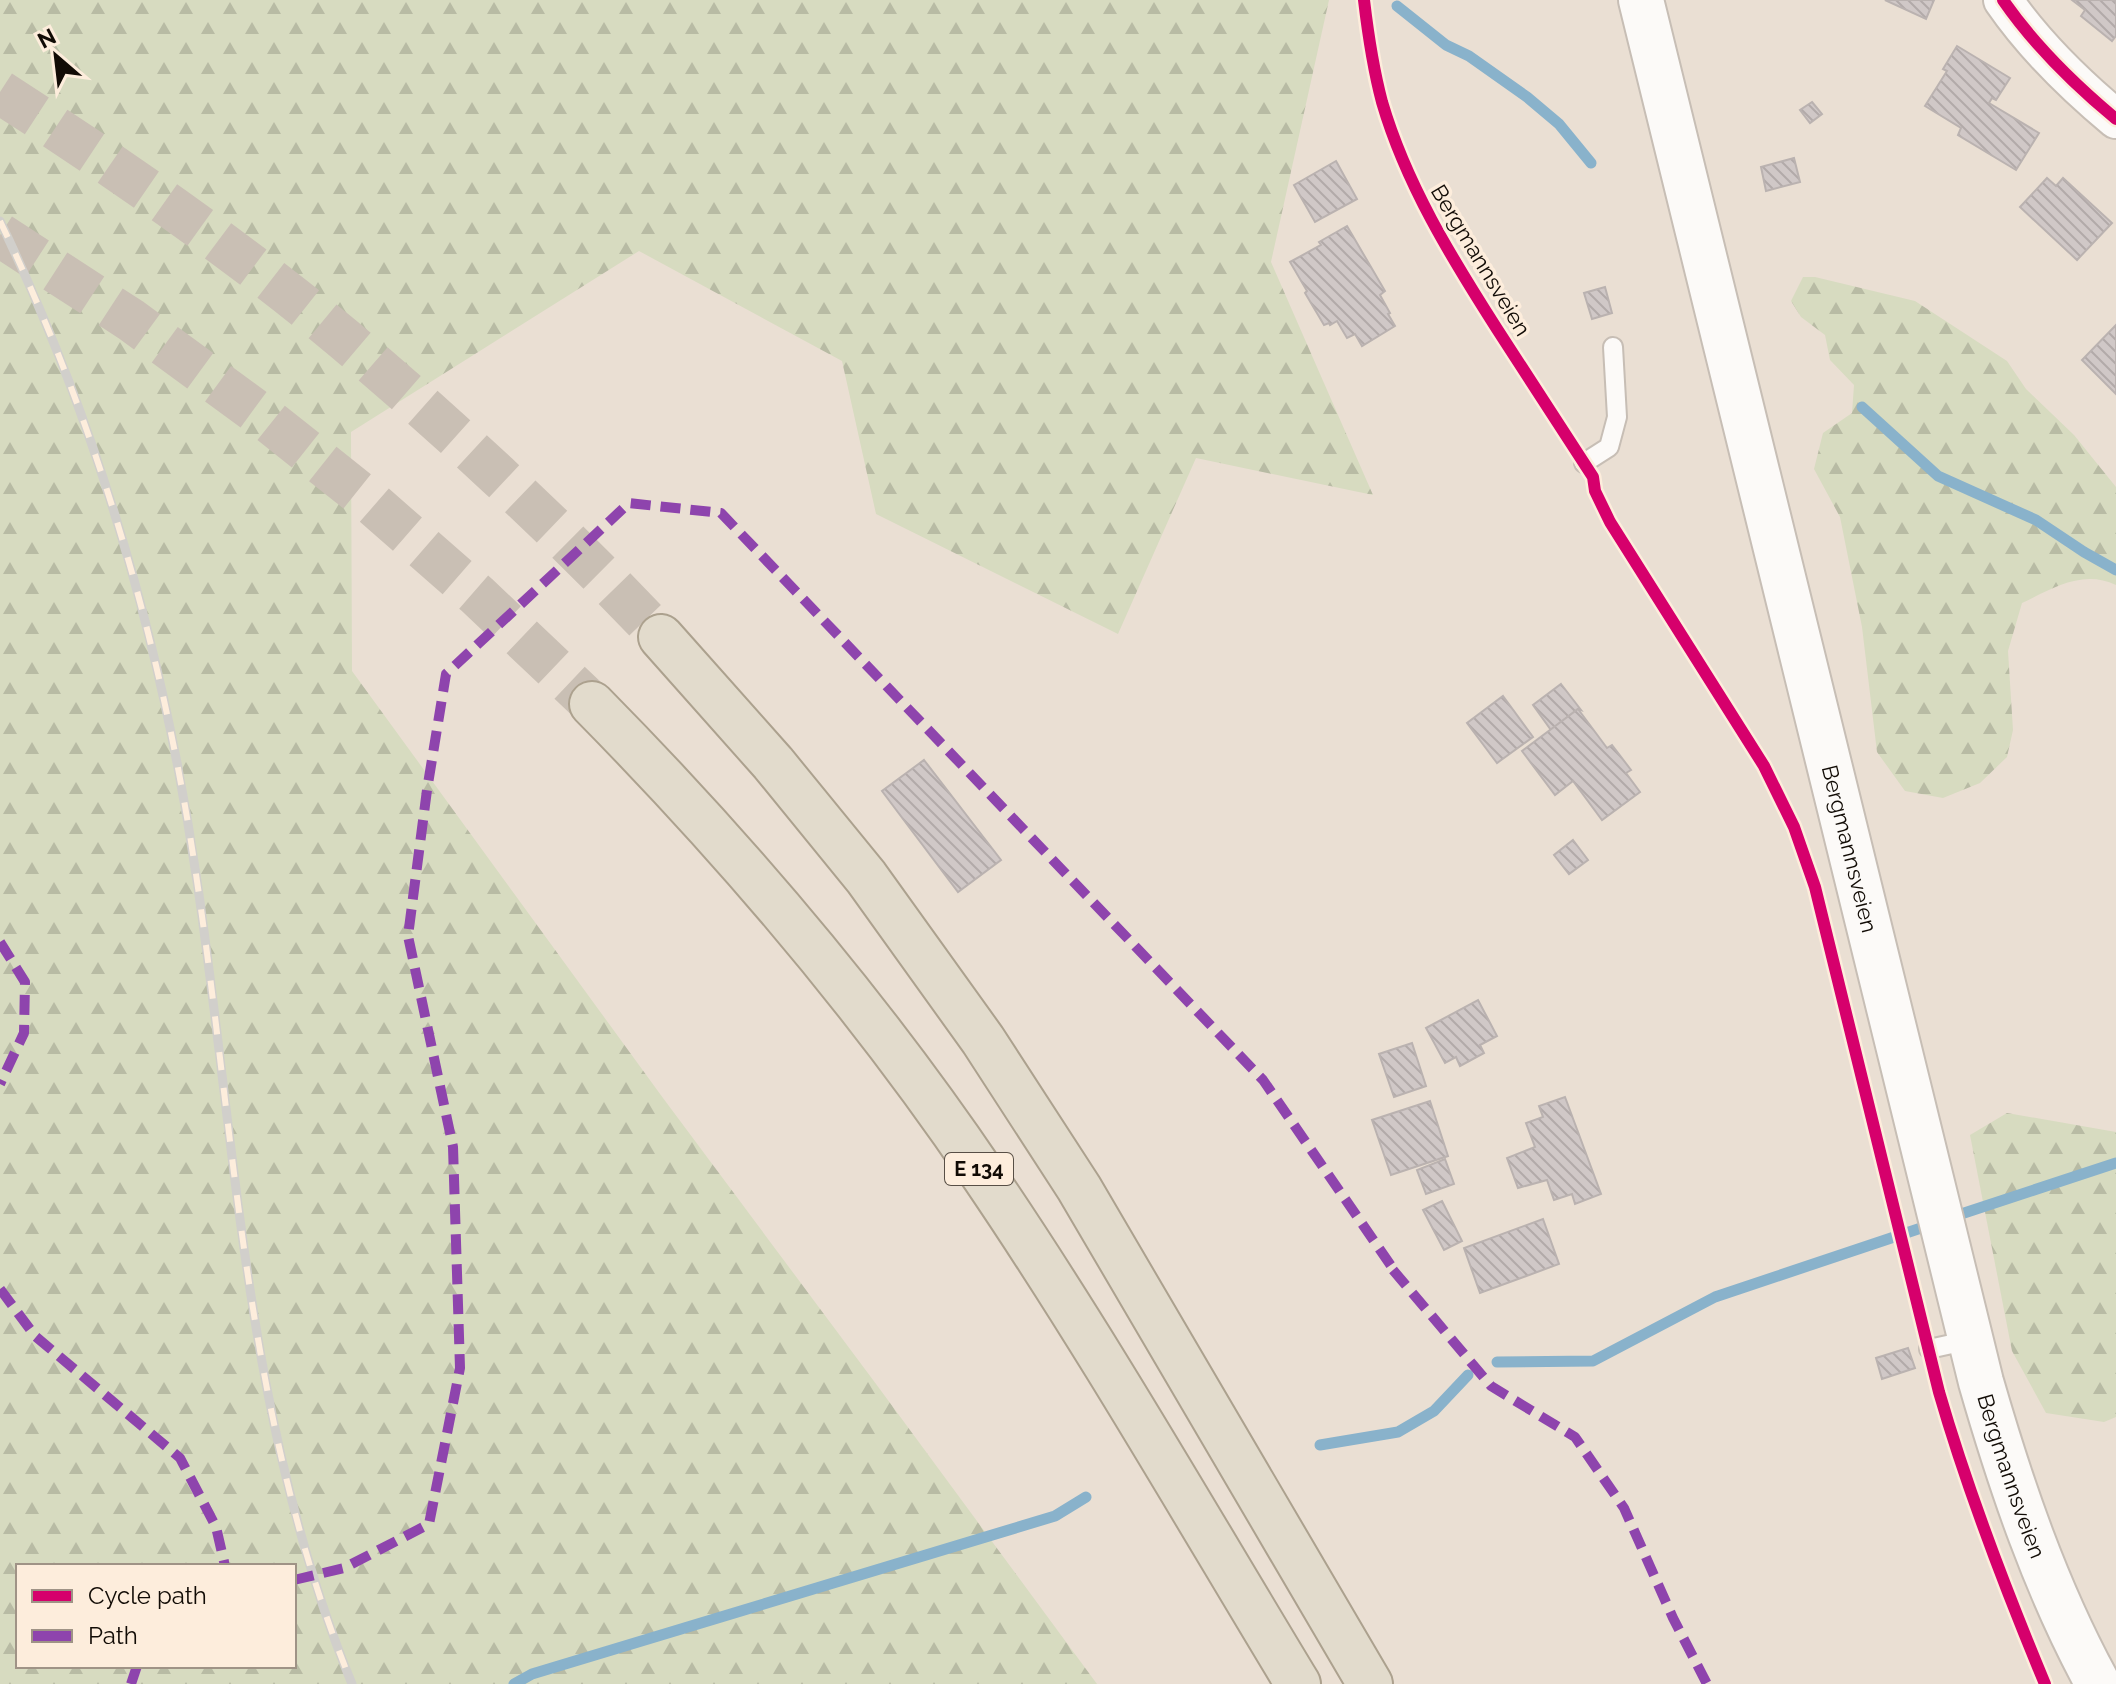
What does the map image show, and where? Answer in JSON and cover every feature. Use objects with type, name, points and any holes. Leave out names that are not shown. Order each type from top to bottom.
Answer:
[{"type":"highway","points":[[661,637],[773,763],[866,877],[1003,1070],[1087,1202],[1370,1684]]},
{"type":"highway","name":"E 134","points":[[592,704],[720,839],[800,932],[853,997],[984,1175],[1077,1319],[1298,1684]]},
{"type":"main road","name":"Bergmannsveien","points":[[1641,0],[1949,1344],[1996,1435],[2030,1536],[2068,1625],[2098,1684]]},
{"type":"street","points":[[2003,0],[2020,25],[2066,75],[2116,119]]},
{"type":"lane","points":[[1584,463],[1609,447],[1617,417],[1613,347]]},
{"type":"green space","points":[[0,0],[1329,0],[1271,262],[1373,495],[1196,458],[1118,634],[876,514],[842,361],[639,251],[351,432],[352,671],[663,1098],[1097,1684],[0,1684]]},
{"type":"green space","points":[[1803,277],[1815,277],[1915,301],[2007,361],[2026,389],[2074,435],[2116,487],[2116,585],[2091,579],[2079,580],[2022,603],[2008,651],[2013,730],[2007,757],[1980,783],[1943,798],[1905,791],[1877,752],[1862,627],[1840,517],[1814,469],[1823,433],[1852,413],[1854,385],[1830,360],[1825,335],[1801,317],[1791,301]]},
{"type":"green space","points":[[2007,1113],[2116,1132],[2116,1417],[2104,1422],[2046,1413],[2012,1351],[1970,1135]]},
{"type":"building","points":[[1885,0],[1934,0],[1926,19]]},
{"type":"building","points":[[2072,0],[2116,0],[2116,36],[2112,41],[2081,16],[2085,10]]},
{"type":"building","points":[[1957,46],[2010,78],[1996,100],[1992,98],[1989,103],[2039,133],[2016,170],[1958,135],[1961,128],[1925,106],[1947,71],[1943,69]]},
{"type":"building","points":[[1812,102],[1822,114],[1810,123],[1800,110]]},
{"type":"building","points":[[1794,158],[1800,182],[1766,191],[1761,167]]},
{"type":"building","points":[[1336,161],[1357,199],[1315,222],[1294,185]]},
{"type":"building","points":[[2047,178],[2056,186],[2063,178],[2112,223],[2077,260],[2020,207]]},
{"type":"building","points":[[1347,226],[1385,291],[1380,295],[1395,326],[1362,346],[1355,334],[1347,338],[1337,321],[1324,325],[1290,262]]},
{"type":"building","points":[[1605,287],[1612,313],[1592,319],[1584,293]]},
{"type":"building","points":[[2116,325],[2116,394],[2082,360]]},
{"type":"building","points":[[1561,684],[1581,710],[1578,709],[1551,730],[1533,705]]},
{"type":"building","points":[[1503,696],[1533,737],[1497,763],[1467,723]]},
{"type":"building","points":[[1578,709],[1607,748],[1612,745],[1631,770],[1626,773],[1640,792],[1602,820],[1573,781],[1555,795],[1522,751]]},
{"type":"building","points":[[924,760],[1001,860],[958,892],[882,791]]},
{"type":"building","points":[[1573,840],[1588,860],[1569,874],[1554,855]]},
{"type":"building","points":[[1478,1000],[1497,1036],[1480,1045],[1484,1053],[1460,1066],[1456,1057],[1445,1063],[1426,1028]]},
{"type":"building","points":[[1412,1043],[1426,1086],[1394,1097],[1379,1054]]},
{"type":"building","points":[[1565,1097],[1601,1194],[1575,1204],[1572,1194],[1554,1200],[1547,1180],[1518,1188],[1507,1158],[1535,1147],[1526,1123],[1543,1117],[1539,1106]]},
{"type":"building","points":[[1430,1101],[1448,1156],[1391,1175],[1372,1120]]},
{"type":"building","points":[[1445,1159],[1454,1184],[1426,1194],[1417,1170]]},
{"type":"building","points":[[1442,1201],[1462,1241],[1444,1250],[1423,1210]]},
{"type":"building","points":[[1543,1219],[1559,1264],[1480,1293],[1464,1248]]},
{"type":"building","points":[[1908,1348],[1915,1368],[1882,1379],[1876,1358]]},
{"type":"waterway","points":[[1397,6],[1446,45],[1469,56],[1527,97],[1559,124],[1591,163]]},
{"type":"waterway","points":[[1862,407],[1938,476],[2036,520],[2116,570]]},
{"type":"waterway","points":[[1949,1218],[2116,1163]]},
{"type":"waterway","points":[[1497,1362],[1593,1361],[1715,1297],[1933,1224]]},
{"type":"waterway","points":[[1320,1445],[1398,1432],[1434,1411],[1468,1375]]},
{"type":"waterway","points":[[514,1684],[532,1674],[1055,1516],[1086,1497]]},
{"type":"tunnel","points":[[0,92],[176,210],[344,339],[507,484],[661,637]]},
{"type":"tunnel","points":[[0,235],[131,320],[265,418],[373,504],[477,595],[592,704]]},
{"type":"railway","points":[[0,221],[36,300],[98,462],[147,627],[183,796],[197,881],[250,1288],[267,1388],[289,1488],[317,1587],[352,1684]]},
{"type":"marked path","points":[[296,1580],[344,1568],[429,1524],[460,1368],[453,1147],[408,936],[446,674],[629,503],[721,513],[1263,1080],[1394,1270]]},
{"type":"marked path","points":[[0,942],[25,982],[24,1033],[0,1084]]},
{"type":"marked path","points":[[1393,1270],[1491,1386],[1575,1437],[1624,1508],[1673,1618],[1707,1684]]},
{"type":"marked path","points":[[0,1289],[35,1336],[180,1458],[216,1527],[225,1564]]},
{"type":"marked path","points":[[131,1684],[136,1668]]},
{"type":"cycle path","points":[[1364,0],[1382,102],[1404,162],[1431,219],[1480,302],[1593,477],[1595,491],[1610,522],[1764,766],[1794,827],[1815,887],[1939,1392],[1988,1540],[2045,1684]]},
{"type":"cycle path","points":[[2003,0],[2055,63],[2116,119]]}]
